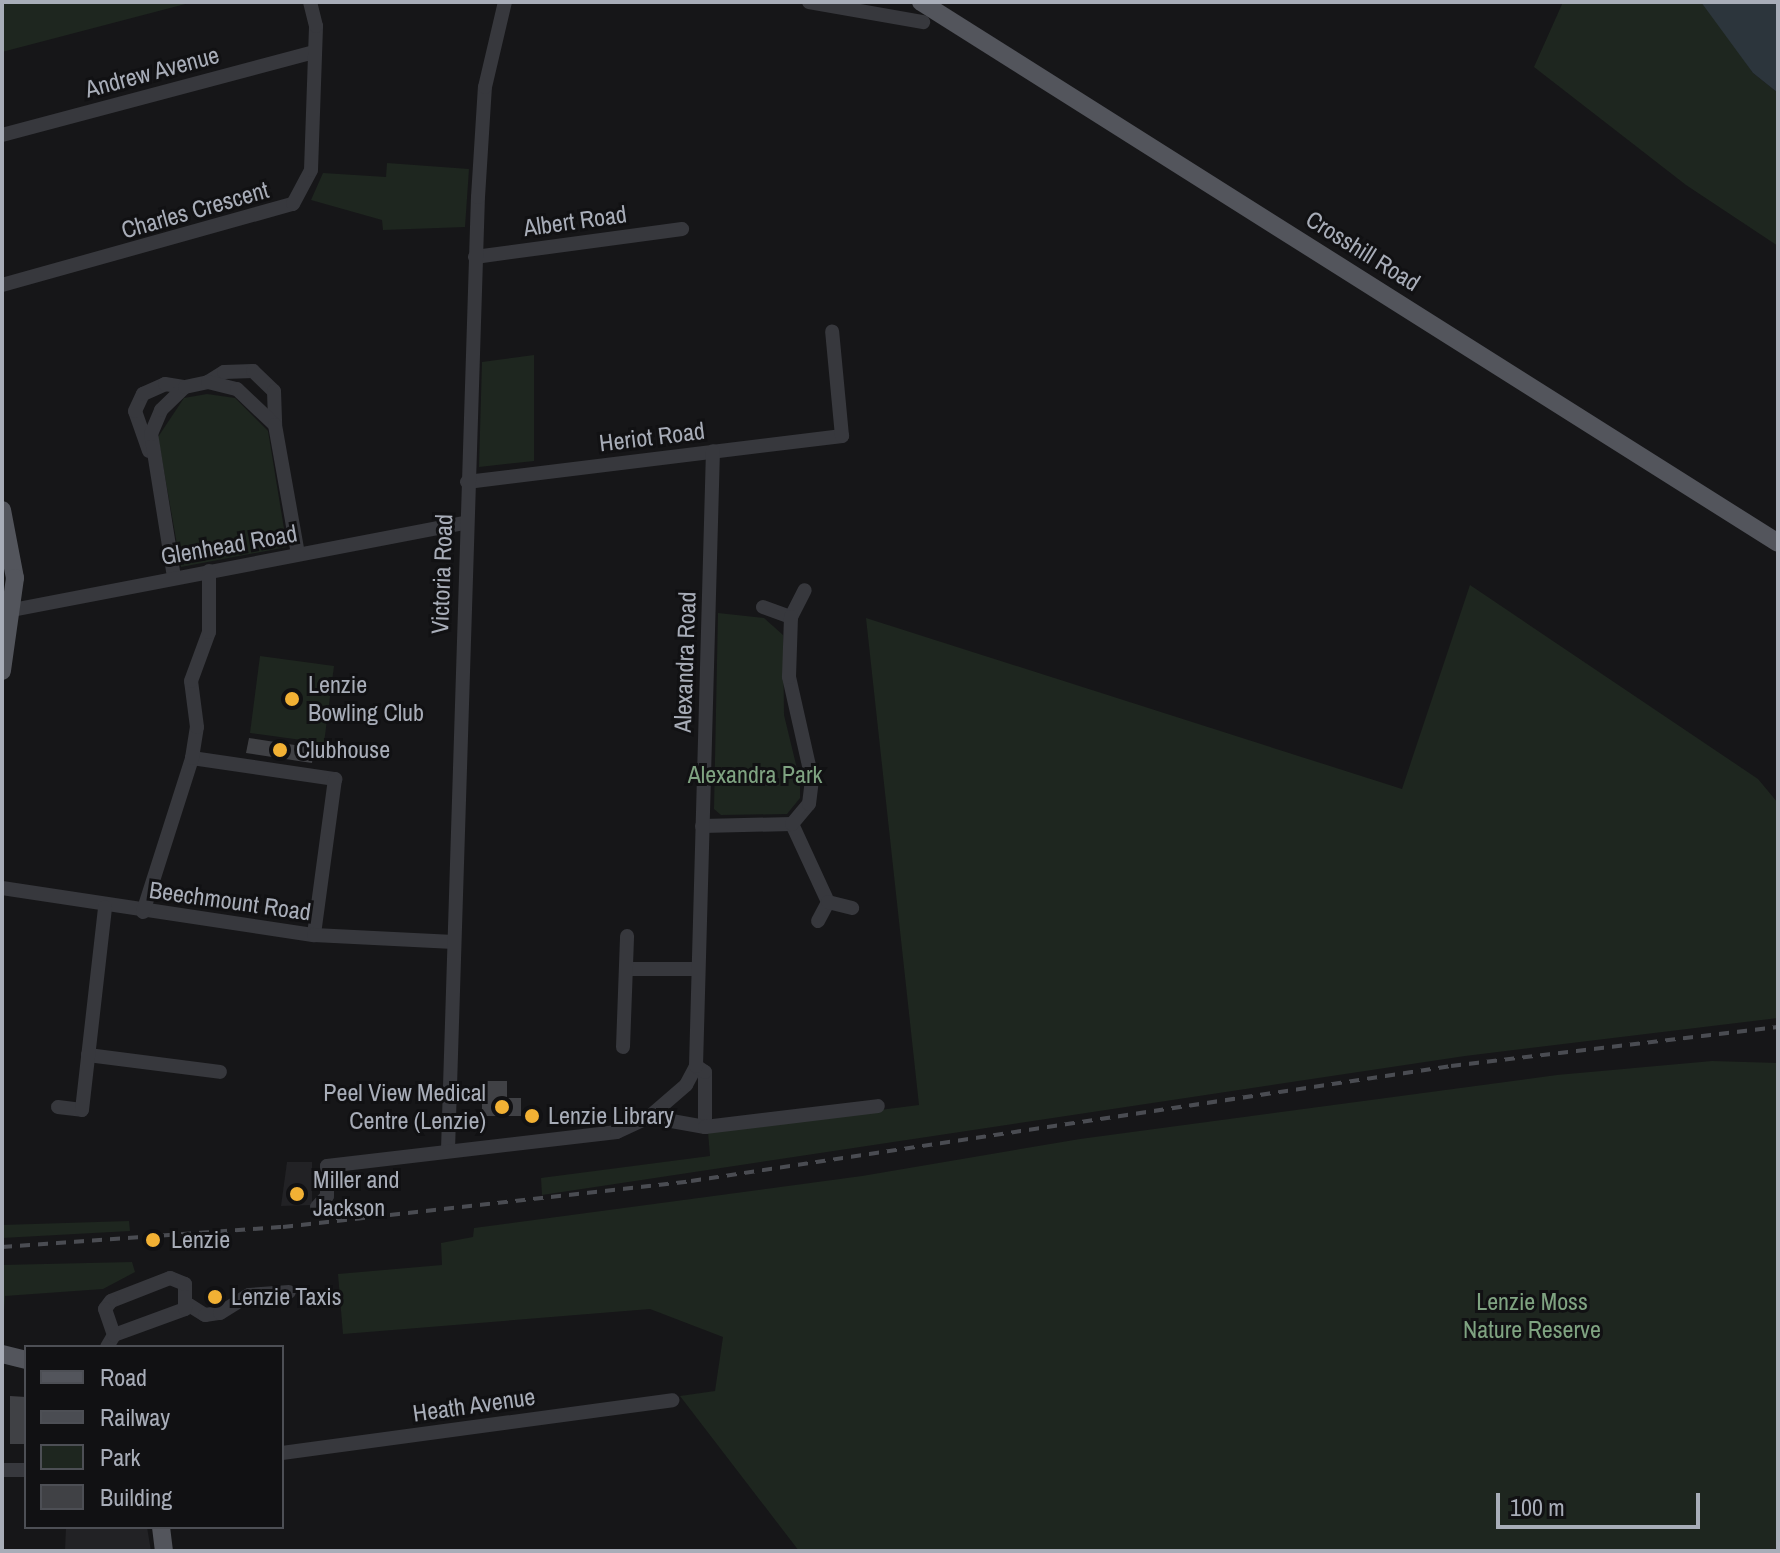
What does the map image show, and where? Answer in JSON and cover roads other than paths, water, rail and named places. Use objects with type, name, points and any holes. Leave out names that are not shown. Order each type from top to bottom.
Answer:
[{"type":"main road","name":"Crosshill Road","points":[[921,2],[1778,543]]},
{"type":"main road","points":[[2,510],[9,611],[2,671]]},
{"type":"main road","points":[[2,1354],[24,1360]]},
{"type":"main road","points":[[161,1529],[164,1551]]},
{"type":"street","name":"Charles Crescent","points":[[2,285],[293,204],[311,170],[314,52],[310,2]]},
{"type":"street","name":"Victoria Road","points":[[448,1150],[475,257],[485,87],[505,2]]},
{"type":"street","points":[[809,2],[923,22]]},
{"type":"street","name":"Andrew Avenue","points":[[2,135],[314,52]]},
{"type":"street","name":"Albert Road","points":[[475,257],[682,229]]},
{"type":"street","name":"Heriot Road","points":[[467,482],[842,436],[832,331]]},
{"type":"street","points":[[174,577],[149,451],[135,411],[143,394],[165,384],[185,387],[208,382],[224,372],[253,371],[274,391],[275,425],[298,554]]},
{"type":"street","points":[[208,382],[237,389],[275,425]]},
{"type":"street","points":[[149,451],[161,410],[185,387]]},
{"type":"street","name":"Alexandra Road","points":[[705,1127],[705,1072],[696,1066],[713,451]]},
{"type":"street","name":"Glenhead Road","points":[[9,611],[465,523]]},
{"type":"street","points":[[143,912],[192,758],[197,727],[191,681],[209,632],[209,571]]},
{"type":"street","points":[[702,826],[792,824],[809,804],[812,779],[792,713],[791,617],[805,590]]},
{"type":"street","points":[[763,607],[791,617]]},
{"type":"street","points":[[192,758],[335,779],[314,935]]},
{"type":"street","points":[[792,824],[828,902]]},
{"type":"street","name":"Beechmount Road","points":[[2,888],[105,907],[314,935],[454,942]]},
{"type":"street","points":[[828,902],[852,908]]},
{"type":"street","points":[[818,921],[828,902]]},
{"type":"street","points":[[58,1107],[82,1110],[105,907]]},
{"type":"street","points":[[623,1047],[627,936]]},
{"type":"street","points":[[626,969],[698,969]]},
{"type":"street","points":[[88,1055],[220,1072]]},
{"type":"street","points":[[317,1207],[327,1196],[327,1166],[617,1132],[649,1117],[672,1098],[696,1066]]},
{"type":"street","points":[[649,1117],[705,1127],[878,1106]]},
{"type":"street","points":[[189,1305],[110,1341],[105,1309],[124,1295],[179,1278],[189,1305],[205,1315],[220,1313],[249,1295],[289,1292]]},
{"type":"street","name":"Heath Avenue","points":[[284,1453],[672,1400]]},
{"type":"street","points":[[2,1470],[24,1470]]},
{"type":"railway","points":[[2,1247],[283,1227],[691,1181],[1451,1066],[1778,1027]]},
{"type":"place","name":"Lenzie Bowling Club","points":[[292,699]]},
{"type":"place","name":"Clubhouse","points":[[280,750]]},
{"type":"place","name":"Peel View Medical Centre (Lenzie)","points":[[502,1107]]},
{"type":"place","name":"Lenzie Library","points":[[532,1116]]},
{"type":"place","name":"Miller and Jackson","points":[[297,1194]]},
{"type":"place","name":"Lenzie","points":[[153,1240]]},
{"type":"place","name":"Lenzie Taxis","points":[[215,1297]]},
{"type":"park label","name":"Alexandra Park","points":[[755,775]]},
{"type":"park label","name":"Lenzie Moss Nature Reserve","points":[[1532,1316]]}]
